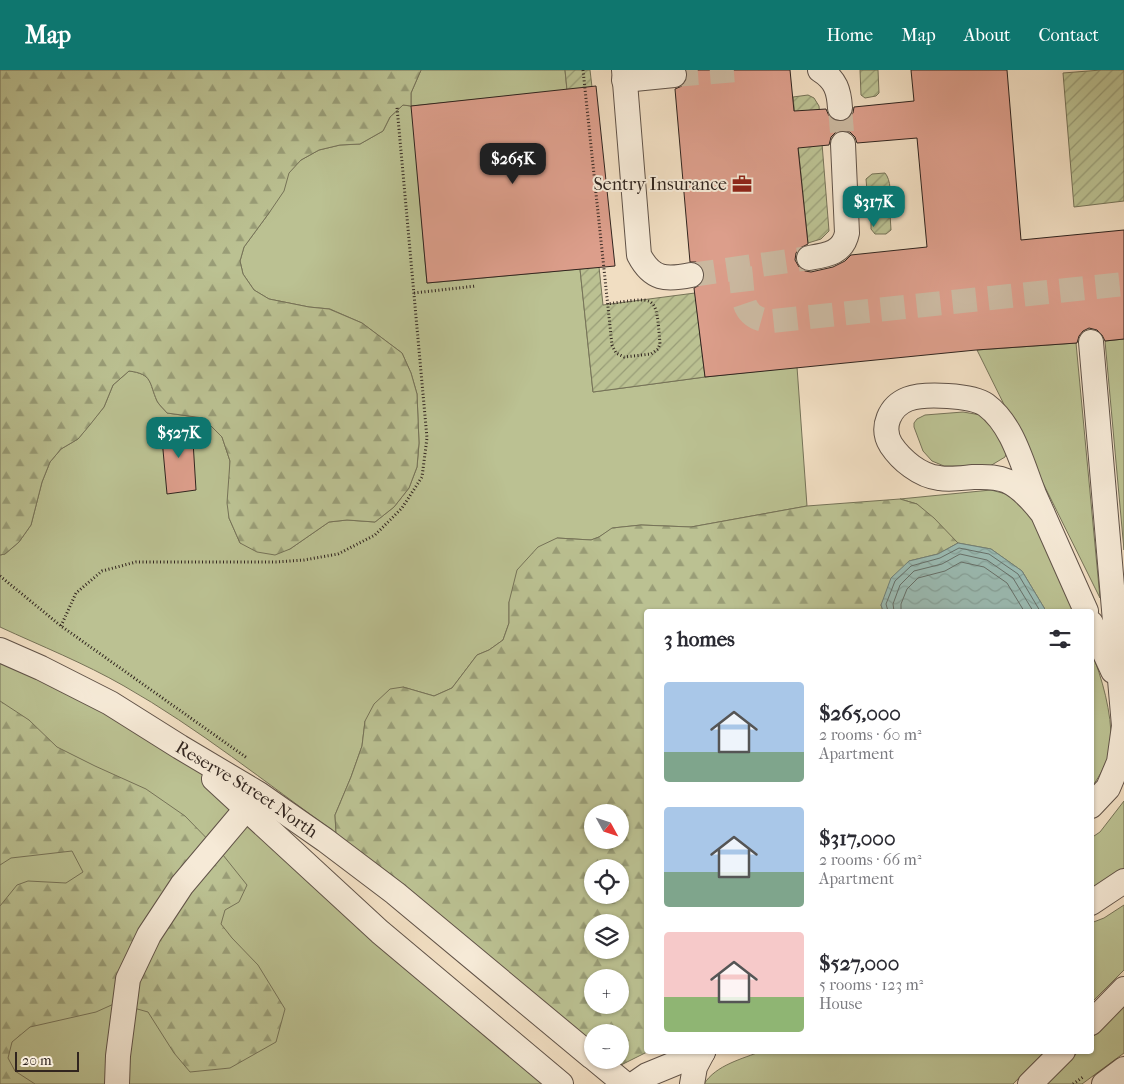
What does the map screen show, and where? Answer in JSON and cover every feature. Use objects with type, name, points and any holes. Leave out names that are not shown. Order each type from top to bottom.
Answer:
[{"type":"street","points":[[820,70],[838,88],[840,108]]},
{"type":"street","points":[[674,75],[624,75],[639,255],[648,268],[661,277],[669,278],[691,275]]},
{"type":"street","points":[[809,258],[836,251],[846,240],[843,144]]},
{"type":"street","points":[[1091,342],[1124,726],[1119,762],[1108,788],[1094,803]]},
{"type":"street","points":[[1043,514],[1032,500],[1015,485],[1006,481],[987,477],[941,479],[926,475],[912,467],[891,445],[887,437],[885,429],[892,411],[899,404],[913,397],[966,397],[985,404],[1003,423],[1014,444],[1085,609]]},
{"type":"street","points":[[1094,629],[1120,688]]},
{"type":"street","name":"Reserve Street North","points":[[0,650],[41,668],[110,703],[180,747],[253,801],[326,840],[395,893],[584,1050]]},
{"type":"street","points":[[117,1084],[118,1056],[128,979],[145,944],[182,885],[253,801]]},
{"type":"street","name":"Reserve Street North","points":[[253,801],[380,932],[562,1084]]},
{"type":"street","points":[[1094,901],[1124,881]]},
{"type":"street","points":[[1094,1019],[1124,990]]},
{"type":"street","points":[[634,1084],[648,1075],[700,1054]]},
{"type":"street","points":[[692,1084],[696,1067],[704,1054]]},
{"type":"street","points":[[1030,1084],[1060,1054]]},
{"type":"street","points":[[607,1069],[625,1084]]},
{"type":"street","points":[[1104,1084],[1124,1069]]},
{"type":"path","points":[[583,70],[607,304],[612,345],[616,353],[624,357],[651,354],[658,349],[660,344],[658,313],[652,303],[644,299],[607,304]]},
{"type":"path","points":[[61,626],[76,593],[102,571],[136,562],[277,562],[304,560],[338,554],[375,535],[402,508],[422,478],[428,438],[397,107]]},
{"type":"path","points":[[414,294],[476,286]]},
{"type":"green space","points":[[0,70],[421,70],[411,93],[411,106],[403,105],[390,117],[383,131],[360,144],[340,145],[319,150],[301,160],[289,173],[284,191],[244,247],[240,261],[243,274],[254,290],[269,299],[329,309],[362,323],[402,353],[411,373],[417,394],[419,443],[417,467],[409,488],[394,507],[375,522],[347,520],[329,522],[290,549],[275,555],[257,552],[240,543],[229,518],[227,503],[230,461],[222,437],[203,418],[167,413],[157,401],[149,380],[142,374],[129,371],[113,385],[104,407],[78,439],[61,449],[50,462],[42,482],[31,525],[19,542],[5,554],[0,555]]},
{"type":"green space","points":[[421,70],[565,70],[567,90],[412,106],[427,283],[580,269],[593,392],[797,367],[807,506],[691,527],[641,525],[613,528],[591,540],[557,538],[509,602],[509,623],[503,640],[489,650],[477,655],[452,688],[434,696],[403,687],[365,721],[362,746],[335,815],[336,833],[232,756],[151,702],[94,670],[0,627],[0,555],[5,554],[19,542],[31,525],[42,482],[50,462],[61,449],[78,439],[104,407],[113,385],[129,371],[142,374],[149,380],[157,401],[167,413],[203,418],[222,437],[230,461],[229,518],[240,543],[290,549],[329,522],[347,520],[375,522],[394,507],[409,488],[417,467],[419,443],[417,394],[411,373],[402,353],[362,323],[330,309],[269,299],[254,290],[243,274],[240,261],[244,247],[269,213],[288,172],[301,160],[319,150],[340,145],[360,144],[383,131],[390,117],[403,105],[411,106],[411,93]]},
{"type":"green space","points":[[565,70],[590,70],[592,87],[567,90]]},
{"type":"green space","points":[[860,70],[878,70],[879,93],[876,96],[865,98],[861,95]]},
{"type":"green space","points":[[1124,70],[1124,201],[1074,207],[1063,73]]},
{"type":"green space","points":[[808,95],[814,98],[819,106],[829,231],[821,239],[808,243],[793,97]]},
{"type":"green space","points":[[885,173],[890,188],[889,203],[884,206],[874,207],[868,202],[866,179],[872,174]]},
{"type":"green space","points":[[886,211],[890,214],[891,230],[886,234],[875,234],[871,229],[871,215],[875,212]]},
{"type":"green space","points":[[599,267],[603,305],[695,293],[705,377],[593,392],[580,269]]},
{"type":"green space","points":[[1124,339],[1124,550],[1105,341]]},
{"type":"green space","points":[[1076,343],[1100,598],[977,350]]},
{"type":"green space","points":[[963,412],[981,415],[987,421],[1008,449],[1005,457],[990,466],[944,466],[932,461],[923,451],[914,423],[925,415]]},
{"type":"green space","points":[[991,490],[1006,494],[1022,506],[1035,521],[1073,609],[1045,609],[1022,571],[991,549],[958,543],[917,504],[900,499]]},
{"type":"green space","points":[[900,499],[917,504],[934,518],[958,543],[938,554],[909,561],[881,605],[882,609],[644,609],[644,1054],[629,1061],[629,1024],[584,1024],[584,1035],[336,833],[335,815],[362,746],[365,721],[374,704],[390,689],[403,687],[434,696],[452,688],[477,655],[489,650],[503,640],[509,623],[509,602],[517,570],[538,547],[557,538],[591,540],[612,528],[641,525],[691,527],[807,506]]},
{"type":"green space","points":[[0,650],[180,747],[561,1084],[0,1084]]},
{"type":"green space","points":[[1094,659],[1106,696],[1111,731],[1111,748],[1094,784]]},
{"type":"green space","points":[[0,701],[29,720],[57,747],[146,789],[185,816],[223,855],[247,885],[239,902],[225,910],[221,924],[258,965],[285,1009],[276,1042],[230,1068],[190,1072],[174,1053],[148,1012],[116,1003],[96,1012],[30,1027],[12,1042],[8,1058],[15,1071],[35,1084],[0,1084],[0,906],[17,885],[28,881],[66,883],[83,872],[72,851],[11,858],[0,865]]},
{"type":"green space","points":[[1124,801],[1124,869],[1094,890],[1094,836],[1100,832]]},
{"type":"green space","points":[[1124,905],[1124,970],[1094,1000],[1094,922],[1104,918]]},
{"type":"green space","points":[[1124,1006],[1124,1053],[1082,1084],[1047,1084],[1076,1054],[1094,1054],[1094,1036]]},
{"type":"green space","points":[[754,1054],[1042,1054],[1013,1084],[704,1084],[709,1077],[722,1067]]},
{"type":"water","points":[[958,543],[991,549],[1022,571],[1045,609],[882,609],[881,605],[891,578],[909,561],[938,554]]},
{"type":"building","name":"Sentry Insurance","points":[[686,70],[790,70],[794,111],[826,109],[829,116],[835,121],[841,122],[848,119],[853,113],[854,107],[914,101],[911,70],[1007,70],[1021,240],[1124,230],[1124,339],[1105,341],[1097,330],[1089,328],[1079,336],[1077,343],[976,350],[705,377],[694,288],[704,280],[705,273],[696,262],[690,262],[675,89],[682,86],[688,74]],"holes":[[[842,130],[850,132],[855,137],[857,143],[917,138],[927,247],[851,255],[845,261],[833,267],[811,272],[805,271],[799,267],[795,260],[796,253],[800,248],[808,244],[798,148],[829,145],[831,137],[836,132]]]},
{"type":"building","points":[[596,86],[615,266],[427,283],[411,106]]},
{"type":"building","points":[[192,425],[196,490],[167,494],[161,428]]},
{"type":"tunnel","points":[[674,75],[739,70]]},
{"type":"tunnel","points":[[840,108],[843,144]]},
{"type":"tunnel","points":[[691,275],[809,258]]},
{"type":"tunnel","points":[[740,268],[743,296],[748,310],[753,316],[772,321],[1124,284]]},
{"type":"place","name":"Sentry Insurance","points":[[742,184]]}]
